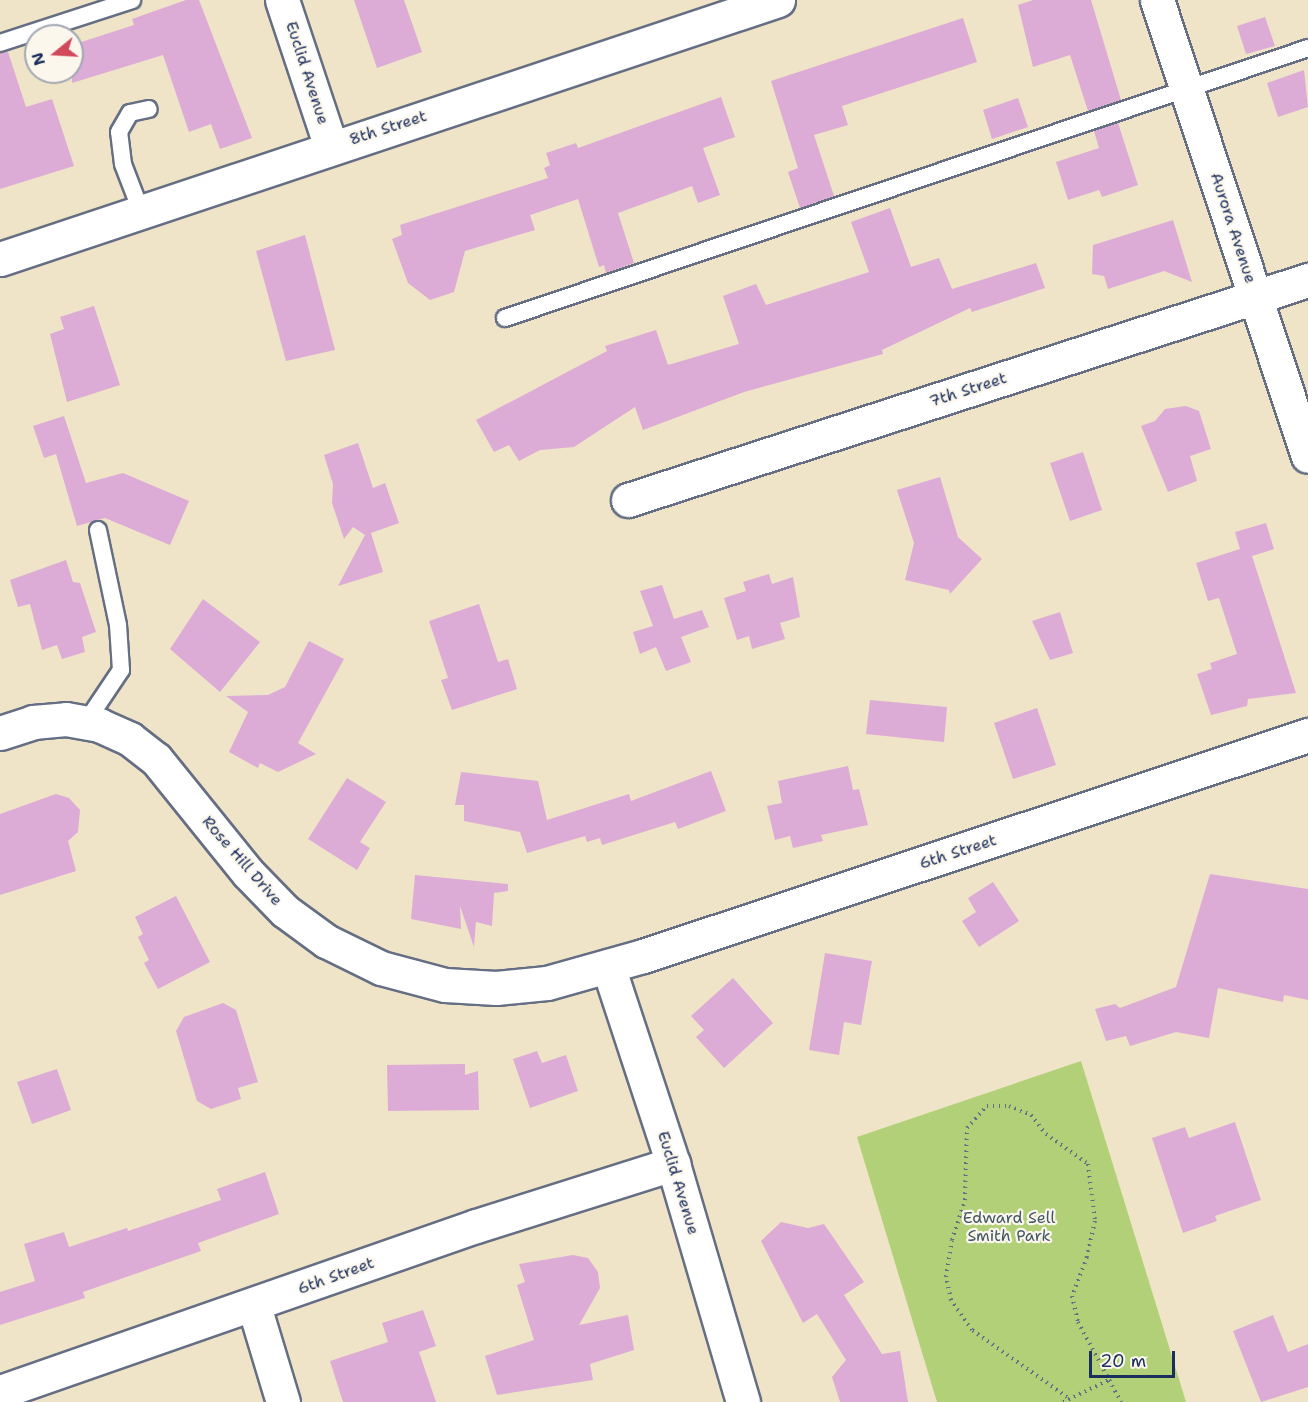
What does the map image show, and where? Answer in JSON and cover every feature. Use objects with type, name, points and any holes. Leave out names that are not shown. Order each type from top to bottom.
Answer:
[{"type":"street","name":"Euclid Avenue","points":[[282,0],[331,147]]},
{"type":"street","name":"8th Street","points":[[0,259],[778,0]]},
{"type":"street","name":"Aurora Avenue","points":[[1157,0],[1308,456]]},
{"type":"street","name":"7th Street","points":[[628,500],[1308,280]]},
{"type":"street","name":"Rose Hill Drive","points":[[0,733],[33,722],[66,719],[86,722],[130,738],[156,759],[248,873],[285,911],[326,941],[381,968],[445,985],[496,988],[547,983],[608,966]]},
{"type":"street","name":"6th Street","points":[[608,966],[1308,735]]},
{"type":"street","name":"Euclid Avenue","points":[[608,966],[673,1164],[743,1402]]},
{"type":"street","name":"6th Street","points":[[0,1392],[254,1306],[476,1226],[673,1164]]},
{"type":"street","points":[[254,1306],[282,1402]]},
{"type":"lane","points":[[0,43],[132,0]]},
{"type":"lane","points":[[506,318],[1186,87],[1308,48]]},
{"type":"lane","points":[[141,211],[123,164],[119,132],[130,113],[149,109]]},
{"type":"lane","points":[[86,722],[121,670],[118,625],[98,530]]},
{"type":"path","points":[[1067,1397],[972,1330],[951,1300],[946,1276],[952,1240],[965,1200],[967,1128],[987,1106],[1009,1106],[1031,1114],[1046,1134],[1088,1164],[1095,1221],[1088,1257],[1072,1296],[1078,1322],[1111,1379],[1121,1402]]},
{"type":"path","points":[[1062,1402],[1067,1397],[1111,1379]]},
{"type":"green space","name":"Edward Sell Smith Park","points":[[1081,1061],[1186,1402],[937,1402],[857,1137]]},
{"type":"building","points":[[186,0],[199,0],[252,138],[220,149],[211,124],[189,132],[163,55],[84,79],[84,41],[134,25],[132,19]]},
{"type":"building","points":[[354,0],[404,0],[422,52],[377,68]]},
{"type":"building","points":[[1033,0],[1091,0],[1121,100],[1088,111],[1070,55],[1033,67],[1018,5]]},
{"type":"building","points":[[1265,17],[1275,46],[1246,54],[1237,26]]},
{"type":"building","points":[[963,18],[977,62],[842,106],[848,125],[814,135],[834,196],[800,208],[788,172],[798,168],[771,81]]},
{"type":"building","points":[[8,52],[26,107],[52,99],[74,166],[0,189],[0,53]]},
{"type":"building","points":[[1304,70],[1308,107],[1278,117],[1267,83]]},
{"type":"building","points":[[721,97],[735,137],[703,148],[720,195],[698,203],[692,186],[618,213],[634,263],[606,273],[604,265],[599,267],[578,199],[530,215],[535,230],[465,251],[454,292],[430,300],[408,283],[392,239],[402,235],[400,225],[548,178],[544,168],[550,165],[546,153],[576,143],[578,148]]},
{"type":"building","points":[[1018,98],[1028,127],[992,139],[983,110]]},
{"type":"building","points":[[1118,123],[1138,185],[1102,197],[1099,190],[1068,200],[1056,162],[1099,148],[1094,131]]},
{"type":"building","points":[[890,208],[911,267],[939,258],[952,289],[1036,263],[1045,288],[972,312],[970,308],[882,350],[883,354],[744,392],[643,430],[635,407],[574,447],[540,450],[519,461],[509,445],[494,452],[476,420],[607,351],[605,346],[656,330],[668,365],[739,344],[723,296],[756,284],[766,305],[869,272],[851,222]]},
{"type":"building","points":[[1173,220],[1192,282],[1164,271],[1108,289],[1104,276],[1092,274],[1093,245]]},
{"type":"building","points":[[305,235],[335,350],[286,361],[256,251]]},
{"type":"building","points":[[94,306],[120,385],[67,402],[50,334],[64,329],[60,317]]},
{"type":"building","points":[[1186,406],[1199,411],[1211,449],[1190,456],[1197,481],[1168,492],[1141,426],[1155,421],[1165,409]]},
{"type":"building","points":[[64,416],[86,483],[123,473],[189,501],[170,545],[105,518],[77,526],[56,454],[44,458],[33,426]]},
{"type":"building","points":[[358,443],[373,488],[385,483],[399,523],[371,533],[383,572],[338,586],[365,535],[353,527],[344,539],[332,503],[333,484],[324,455]]},
{"type":"building","points":[[1083,452],[1102,510],[1070,521],[1050,463]]},
{"type":"building","points":[[940,477],[958,537],[982,559],[950,594],[949,590],[905,580],[914,543],[897,490]]},
{"type":"building","points":[[1266,523],[1274,549],[1252,556],[1296,693],[1248,699],[1247,706],[1211,715],[1197,674],[1212,669],[1210,663],[1237,654],[1219,598],[1208,601],[1196,563],[1240,549],[1235,532]]},
{"type":"building","points":[[66,560],[73,582],[80,583],[96,632],[82,637],[85,652],[62,659],[57,645],[42,650],[30,604],[18,607],[10,580]]},
{"type":"building","points":[[769,574],[772,584],[793,577],[800,617],[780,623],[785,639],[752,649],[749,636],[737,640],[724,598],[746,591],[743,582]]},
{"type":"building","points":[[662,585],[674,619],[702,610],[709,627],[681,637],[691,662],[666,671],[656,647],[640,654],[633,632],[653,626],[640,591]]},
{"type":"building","points":[[203,599],[260,642],[220,692],[170,649]]},
{"type":"building","points":[[479,604],[498,662],[508,659],[517,689],[452,710],[441,680],[448,678],[429,621]]},
{"type":"building","points":[[1060,612],[1073,653],[1050,660],[1032,621]]},
{"type":"building","points":[[309,641],[344,659],[298,743],[316,754],[278,772],[260,763],[258,768],[229,752],[248,712],[226,696],[268,695],[285,687]]},
{"type":"building","points":[[870,700],[947,707],[944,742],[866,734]]},
{"type":"building","points":[[1037,708],[1056,765],[1013,779],[994,723]]},
{"type":"building","points":[[848,766],[853,790],[859,789],[868,825],[821,835],[823,841],[793,848],[790,836],[775,840],[767,806],[782,803],[778,781]]},
{"type":"building","points":[[711,771],[726,811],[678,829],[675,822],[602,845],[600,838],[587,842],[585,836],[527,853],[520,832],[464,821],[464,805],[455,805],[461,772],[538,781],[547,820],[629,794],[631,801]]},
{"type":"building","points":[[347,778],[386,802],[360,842],[370,848],[357,870],[308,839]]},
{"type":"building","points":[[56,794],[69,798],[80,810],[78,832],[68,841],[76,871],[0,895],[0,814]]},
{"type":"building","points":[[1210,874],[1308,889],[1308,1000],[1284,995],[1283,1002],[1218,988],[1209,1038],[1176,1032],[1130,1046],[1126,1036],[1106,1041],[1095,1009],[1115,1004],[1120,1008],[1176,987]]},
{"type":"building","points":[[415,875],[508,884],[508,891],[494,893],[492,926],[476,922],[474,947],[460,906],[461,929],[411,919]]},
{"type":"building","points":[[993,882],[1019,921],[979,947],[962,921],[976,912],[968,898]]},
{"type":"building","points":[[176,896],[210,962],[158,989],[144,963],[149,960],[138,937],[143,934],[135,917]]},
{"type":"building","points":[[825,953],[872,961],[861,1025],[844,1022],[839,1055],[809,1050]]},
{"type":"building","points":[[733,978],[773,1023],[724,1068],[696,1037],[704,1030],[691,1016]]},
{"type":"building","points":[[223,1003],[236,1010],[258,1082],[238,1088],[241,1099],[211,1109],[197,1101],[176,1031],[184,1017]]},
{"type":"building","points":[[537,1051],[542,1063],[566,1055],[578,1091],[530,1108],[513,1059]]},
{"type":"building","points":[[465,1064],[465,1075],[478,1071],[479,1110],[388,1111],[387,1065]]},
{"type":"building","points":[[57,1069],[71,1110],[32,1124],[17,1082]]},
{"type":"building","points":[[1235,1122],[1261,1200],[1215,1216],[1217,1221],[1183,1233],[1152,1138],[1185,1127],[1189,1138]]},
{"type":"building","points":[[265,1172],[279,1214],[198,1243],[201,1251],[83,1292],[85,1298],[0,1325],[0,1292],[35,1281],[24,1244],[64,1232],[69,1247],[127,1228],[128,1231],[221,1200],[217,1189]]},
{"type":"building","points":[[781,1222],[808,1228],[824,1224],[864,1282],[844,1295],[882,1354],[900,1351],[908,1402],[840,1402],[832,1377],[846,1360],[817,1314],[803,1323],[761,1241]]},
{"type":"building","points":[[573,1255],[588,1258],[598,1272],[600,1288],[579,1325],[628,1315],[634,1350],[590,1364],[593,1380],[497,1395],[485,1356],[534,1340],[517,1285],[525,1282],[519,1264]]},
{"type":"building","points":[[423,1310],[436,1346],[419,1352],[436,1402],[343,1402],[330,1361],[388,1342],[382,1323]]},
{"type":"building","points":[[1273,1315],[1288,1352],[1308,1344],[1308,1387],[1261,1402],[1233,1331]]}]
